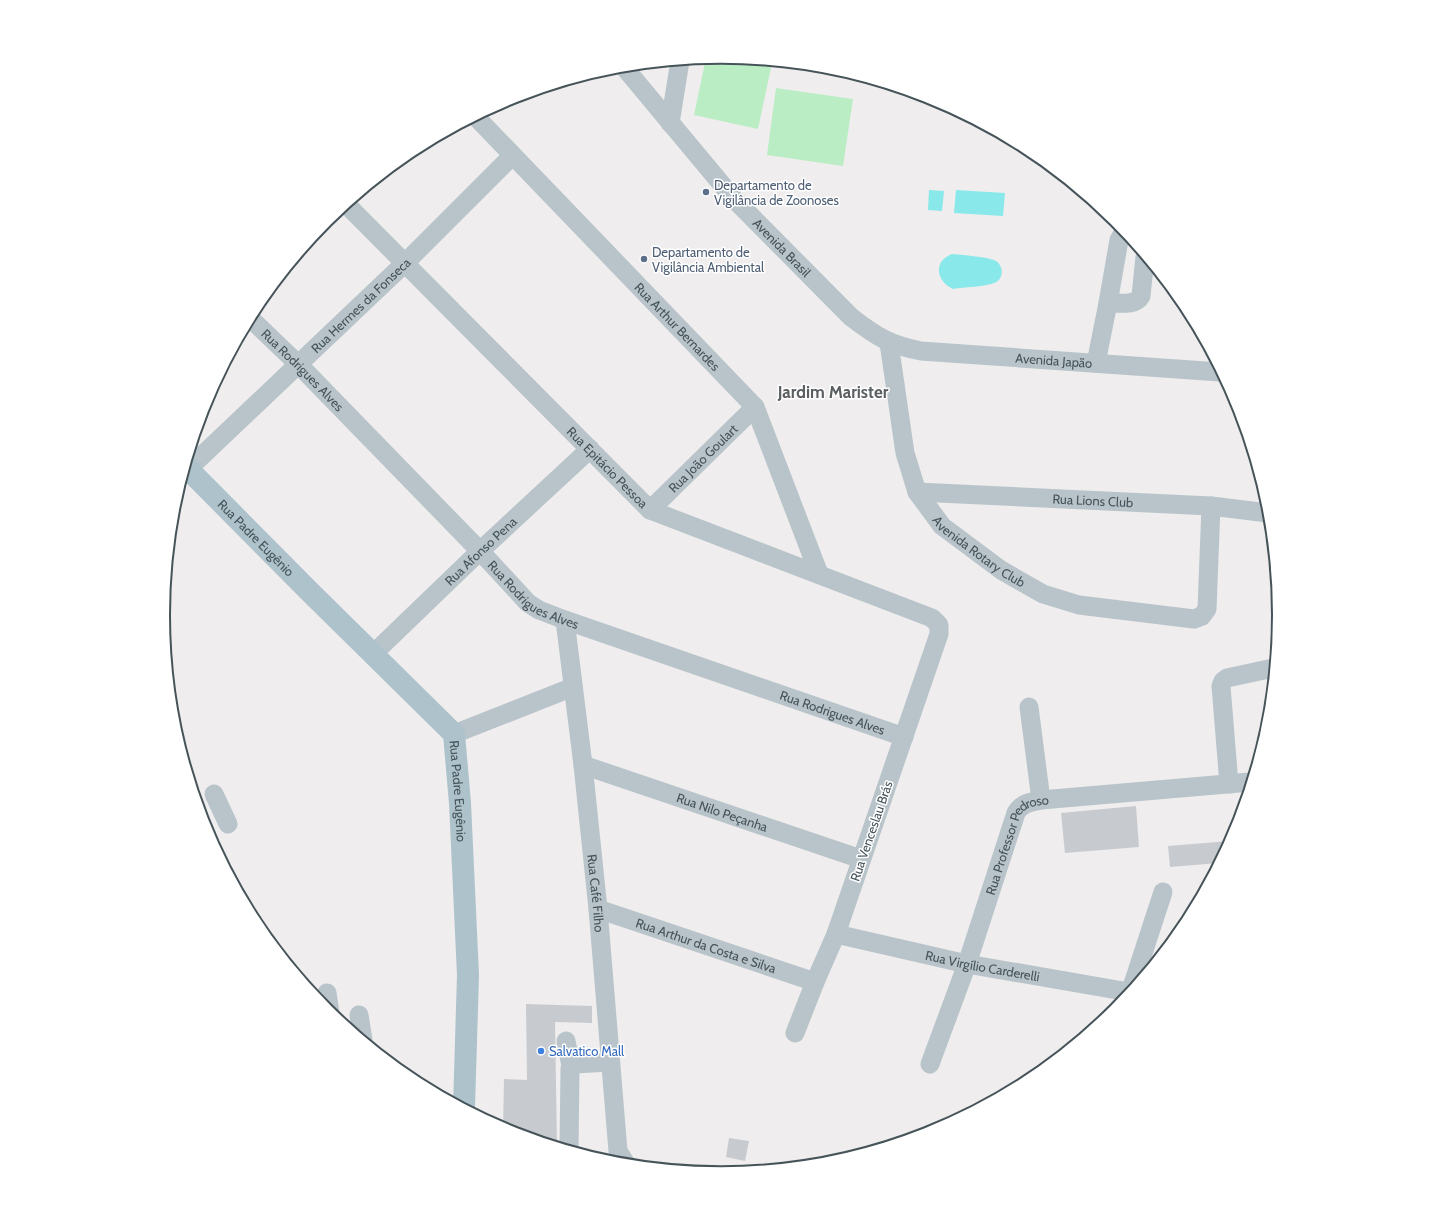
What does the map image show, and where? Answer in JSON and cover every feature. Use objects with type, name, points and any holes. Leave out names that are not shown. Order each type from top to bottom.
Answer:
[{"type":"main road","name":"Rua Padre Eugênio","points":[[189,470],[454,734],[460,803],[468,975],[464,1102]]},
{"type":"street","points":[[670,123],[679,66]]},
{"type":"street","name":"Avenida Brasil","points":[[628,72],[734,199],[851,317],[869,331],[889,343]]},
{"type":"street","name":"Rua Arthur Bernardes","points":[[479,120],[755,407],[819,574]]},
{"type":"street","name":"Rua Hermes da Fonseca","points":[[190,465],[405,263],[512,156]]},
{"type":"street","name":"Rua Epitácio Pessoa","points":[[350,208],[650,510],[932,618],[939,625]]},
{"type":"street","points":[[1096,363],[1121,237]]},
{"type":"street","points":[[1108,304],[1134,303],[1139,301],[1141,296],[1144,263]]},
{"type":"street","name":"Rua Rodrigues Alves","points":[[254,322],[298,365],[528,603],[539,610],[565,620],[904,737]]},
{"type":"street","name":"Avenida Japão","points":[[889,343],[922,351],[1215,372]]},
{"type":"street","name":"Avenida Rotary Club","points":[[889,343],[905,453],[917,492],[942,526],[1001,570],[1043,594],[1079,606],[1194,619],[1202,616],[1207,609],[1211,506]]},
{"type":"street","name":"Rua João Goulart","points":[[650,510],[755,407]]},
{"type":"street","name":"Rua Afonso Pena","points":[[373,654],[590,449]]},
{"type":"street","name":"Rua Lions Club","points":[[917,492],[1211,506],[1262,512]]},
{"type":"street","name":"Rua Café Filho","points":[[565,620],[583,765],[598,909],[618,1150],[622,1156]]},
{"type":"street","name":"Rua Venceslau Brás","points":[[795,1033],[836,934],[939,634],[939,625]]},
{"type":"street","points":[[1229,784],[1221,686],[1222,681],[1227,678],[1269,669]]},
{"type":"street","points":[[454,734],[573,687]]},
{"type":"street","points":[[1029,707],[1041,800]]},
{"type":"street","name":"Rua Nilo Peçanha","points":[[583,765],[861,859]]},
{"type":"street","name":"Rua Professor Pedroso","points":[[930,1064],[967,964],[1016,813],[1020,808],[1027,802],[1041,800],[1245,782]]},
{"type":"street","points":[[214,794],[228,824]]},
{"type":"street","points":[[1134,979],[1163,892]]},
{"type":"street","name":"Rua Arthur da Costa e Silva","points":[[598,909],[815,982]]},
{"type":"street","name":"Rua Virgílio Carderelli","points":[[836,934],[967,964],[1124,990]]},
{"type":"street","points":[[327,993],[328,1002]]},
{"type":"street","points":[[359,1015],[362,1033]]},
{"type":"street","points":[[566,1042],[571,1066],[569,1144]]},
{"type":"street","points":[[571,1066],[610,1062]]},
{"type":"green space","points":[[705,64],[771,67],[758,129],[694,115]]},
{"type":"green space","points":[[776,88],[853,99],[843,166],[767,155]]},
{"type":"water","points":[[929,190],[944,191],[942,211],[928,210]]},
{"type":"water","points":[[956,190],[1005,193],[1003,216],[954,213]]},
{"type":"water","points":[[952,254],[982,257],[996,261],[1002,269],[1000,279],[990,284],[953,289],[943,281],[939,271],[939,266],[942,261]]},
{"type":"building","points":[[1136,806],[1139,847],[1065,853],[1061,813]]},
{"type":"building","points":[[1223,841],[1213,863],[1170,867],[1168,846]]},
{"type":"building","name":"Salvatico Mall","points":[[526,1004],[592,1006],[592,1023],[555,1022],[557,1141],[503,1121],[504,1079],[527,1080]]},
{"type":"building","points":[[729,1138],[749,1141],[745,1161],[726,1157]]},
{"type":"place","name":"Departamento de Vigilância de Zoonoses","points":[[706,192]]},
{"type":"place","name":"Departamento de Vigilância Ambiental","points":[[644,259]]},
{"type":"place","name":"Salvatico Mall","points":[[541,1051]]},
{"type":"district","name":"Jardim Marister","points":[[833,392]]}]
